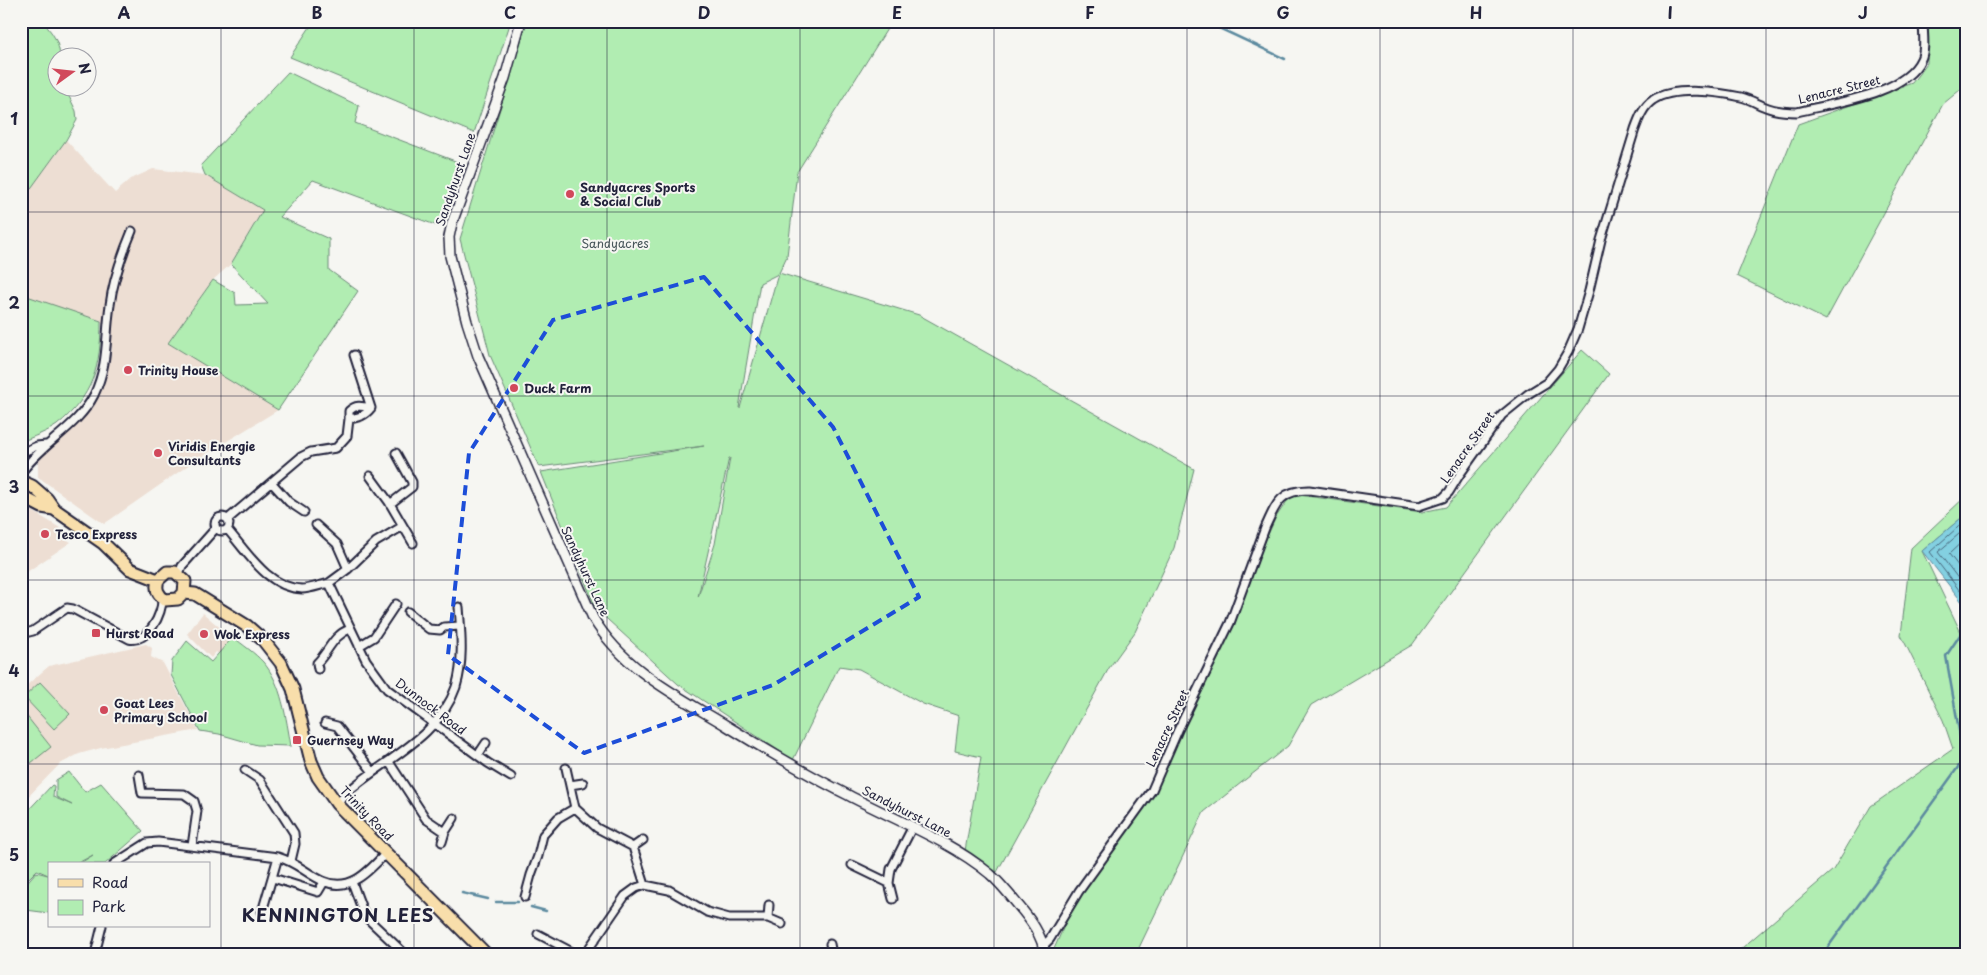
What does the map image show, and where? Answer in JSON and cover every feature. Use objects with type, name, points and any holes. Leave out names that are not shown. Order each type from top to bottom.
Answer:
[{"type":"main road","points":[[21,481],[32,486],[47,498],[54,510]]},
{"type":"main road","points":[[21,496],[42,507],[54,510],[103,543],[130,569],[158,580]]},
{"type":"main road","points":[[167,572],[179,574],[184,581],[184,593],[174,600],[162,598],[157,590],[158,580],[167,572]]},
{"type":"main road","name":"Trinity Road","points":[[184,593],[195,594],[247,626],[263,640],[281,663],[293,689],[311,761],[318,777],[337,804],[486,954]]},
{"type":"street","name":"Sandyhurst Lane","points":[[521,21],[505,78],[452,222],[448,237],[450,256],[478,356],[588,610],[616,650],[649,679],[777,757],[960,853],[991,876],[1024,911],[1045,949]]},
{"type":"street","name":"Lenacre Street","points":[[1045,949],[1079,890],[1152,790],[1178,730],[1230,623],[1265,528],[1282,498],[1289,492],[1296,490],[1309,490],[1419,506],[1443,498],[1502,415],[1528,394],[1546,383],[1558,368],[1568,352],[1578,329],[1601,240],[1639,116],[1646,106],[1662,96],[1686,92],[1708,92],[1743,98],[1784,112],[1797,112],[1889,89],[1909,76],[1922,58],[1923,21]]},
{"type":"street","points":[[21,473],[46,445],[84,410],[93,397],[101,378],[107,350],[110,302],[121,257],[132,231]]},
{"type":"street","points":[[354,355],[371,408]]},
{"type":"street","points":[[228,519],[300,457],[311,452],[336,448],[347,436],[350,411],[354,406],[371,408]]},
{"type":"street","points":[[349,419],[360,417],[371,408]]},
{"type":"street","points":[[21,453],[37,446],[46,445]]},
{"type":"street","points":[[390,504],[413,488],[412,482],[396,453]]},
{"type":"street","points":[[370,476],[390,504],[413,543]]},
{"type":"street","points":[[272,483],[288,502],[304,512]]},
{"type":"street","points":[[179,574],[182,566],[216,528],[215,523],[217,519],[223,517],[228,519]]},
{"type":"street","points":[[227,530],[229,526],[228,519]]},
{"type":"street","points":[[316,525],[337,544],[348,569]]},
{"type":"street","points":[[227,530],[269,577],[281,584],[303,589],[329,583],[348,569],[376,542],[403,526]]},
{"type":"street","points":[[216,528],[221,531],[227,530]]},
{"type":"street","name":"Dunnock Road","points":[[329,583],[374,674],[387,689],[478,755],[512,777]]},
{"type":"street","points":[[21,634],[33,631],[67,608],[129,639],[138,640],[147,634],[162,607],[162,598]]},
{"type":"street","points":[[359,646],[374,637],[396,604]]},
{"type":"street","points":[[337,804],[355,786],[419,738],[434,724],[449,702],[456,685],[461,661],[459,606]]},
{"type":"street","points":[[408,612],[429,629],[440,630],[444,627],[460,626]]},
{"type":"street","points":[[318,669],[317,663],[329,645],[338,634],[350,628]]},
{"type":"street","points":[[324,723],[336,726],[373,772]]},
{"type":"street","points":[[478,755],[486,743]]},
{"type":"street","points":[[389,762],[426,819],[445,832]]},
{"type":"street","points":[[566,768],[575,808],[597,828],[633,847],[645,886]]},
{"type":"street","points":[[245,770],[260,780],[294,833],[295,844],[291,861]]},
{"type":"street","points":[[139,775],[142,793],[184,794],[194,800],[197,811],[192,846]]},
{"type":"street","points":[[570,785],[583,783]]},
{"type":"street","points":[[525,897],[530,875],[546,829],[558,818],[575,808]]},
{"type":"street","points":[[442,842],[445,832],[454,818]]},
{"type":"street","points":[[893,899],[889,883],[892,868],[912,828]]},
{"type":"street","points":[[633,847],[643,840]]},
{"type":"street","points":[[117,862],[144,844],[152,842],[278,857],[291,861],[324,882],[340,884],[352,882],[360,878],[386,853]]},
{"type":"street","points":[[262,912],[278,857]]},
{"type":"street","points":[[852,865],[889,883]]},
{"type":"street","points":[[273,878],[318,892],[324,882]]},
{"type":"street","points":[[352,882],[362,909],[368,919],[405,954]]},
{"type":"street","points":[[584,954],[625,896],[636,888],[645,886],[669,890],[707,912],[729,918],[768,918],[782,924]]},
{"type":"street","points":[[768,918],[769,905]]},
{"type":"street","points":[[94,954],[101,928]]},
{"type":"street","points":[[538,934],[576,954]]},
{"type":"street","points":[[830,944],[832,954]]},
{"type":"highlighted area","points":[[704,277],[833,427],[919,597],[773,685],[584,753],[448,655],[469,453],[553,320]]},
{"type":"shaded area","points":[[66,140],[115,193],[131,179],[153,169],[205,175],[263,210],[231,264],[213,280],[168,343],[278,410],[193,462],[104,524],[38,477],[38,456],[61,440],[93,404],[102,387],[112,349],[101,321],[21,295],[21,202]]},
{"type":"shaded area","points":[[21,504],[60,528],[64,538],[71,542],[21,576]]},
{"type":"shaded area","points":[[203,613],[238,643],[225,659],[216,652],[211,658],[187,634]]},
{"type":"shaded area","name":"Goat Lees Primary School","points":[[146,644],[152,648],[151,657],[163,663],[198,730],[101,748],[79,754],[60,764],[21,804],[21,690],[49,666]]},
{"type":"green space","points":[[21,21],[42,21],[55,38],[58,48],[48,48],[48,98],[70,98],[76,111],[77,120],[66,140],[21,202]]},
{"type":"green space","points":[[314,21],[511,21],[474,133],[290,57]]},
{"type":"green space","name":"Sandyacres","points":[[527,21],[892,21],[797,172],[787,256],[779,273],[919,315],[1194,469],[1174,548],[1135,632],[1109,668],[997,872],[965,851],[981,757],[955,751],[959,716],[923,704],[859,669],[839,666],[793,760],[678,684],[596,609],[541,472],[704,446],[539,467],[490,355],[460,239]],"holes":[[[778,274],[740,408],[739,408],[760,283]],[[729,458],[715,544],[698,597]]]},
{"type":"green space","points":[[1928,21],[1966,21],[1966,85],[1943,104],[1826,320],[1737,276],[1798,124],[1912,83],[1927,63]]},
{"type":"green space","points":[[288,72],[359,106],[355,123],[463,164],[438,226],[313,180],[280,217],[329,239],[329,270],[358,291],[278,410],[168,343],[213,280],[235,293],[236,305],[268,304],[231,264],[263,210],[205,175],[201,165]]},
{"type":"green space","points":[[21,294],[101,321],[101,337],[97,366],[87,391],[79,403],[57,425],[21,442]]},
{"type":"green space","points":[[1582,350],[1609,374],[1412,645],[1311,705],[1288,746],[1204,812],[1136,954],[1054,954],[1054,949],[1076,899],[1154,791],[1276,517],[1292,494],[1422,512],[1446,507]]},
{"type":"green space","points":[[1966,496],[1966,514],[1922,551],[1966,643],[1966,954],[1735,954],[1833,870],[1871,806],[1953,749],[1943,720],[1901,635],[1911,548]]},
{"type":"green space","points":[[233,637],[260,659],[275,680],[285,713],[291,746],[257,745],[219,734],[200,731],[171,675],[172,661],[187,641],[211,662]]},
{"type":"green space","points":[[40,682],[70,714],[54,729],[24,697]]},
{"type":"green space","points":[[21,709],[51,747],[26,767],[21,761]]},
{"type":"green space","points":[[69,772],[85,792],[101,783],[143,831],[107,862],[82,862],[93,855],[80,862],[48,862],[48,875],[37,870],[22,885],[21,818],[52,785],[54,786],[53,797],[72,805],[56,797],[56,780]]},
{"type":"green space","points":[[36,872],[48,875],[48,913],[26,910],[24,886]]},
{"type":"water","points":[[1966,514],[1966,607],[1922,551]]},
{"type":"waterway","points":[[1204,21],[1285,59]]},
{"type":"waterway","points":[[1823,954],[1964,759],[1946,656],[1966,626]]},
{"type":"waterway","points":[[462,893],[488,899]]},
{"type":"waterway","points":[[496,902],[518,902]]},
{"type":"waterway","points":[[531,907],[546,911]]},
{"type":"place","name":"Sandyacres Sports & Social Club","points":[[570,194]]},
{"type":"place","name":"Trinity House","points":[[128,370]]},
{"type":"place","name":"Duck Farm","points":[[514,388]]},
{"type":"place","name":"Viridis Energie Consultants","points":[[158,453]]},
{"type":"place","name":"Tesco Express","points":[[45,534]]},
{"type":"place","name":"Hurst Road","points":[[96,633]]},
{"type":"place","name":"Wok Express","points":[[204,634]]},
{"type":"place","name":"Goat Lees Primary School","points":[[104,710]]},
{"type":"place","name":"Guernsey Way","points":[[297,740]]},
{"type":"district","name":"KENNINGTON LEES","points":[[338,914]]}]
